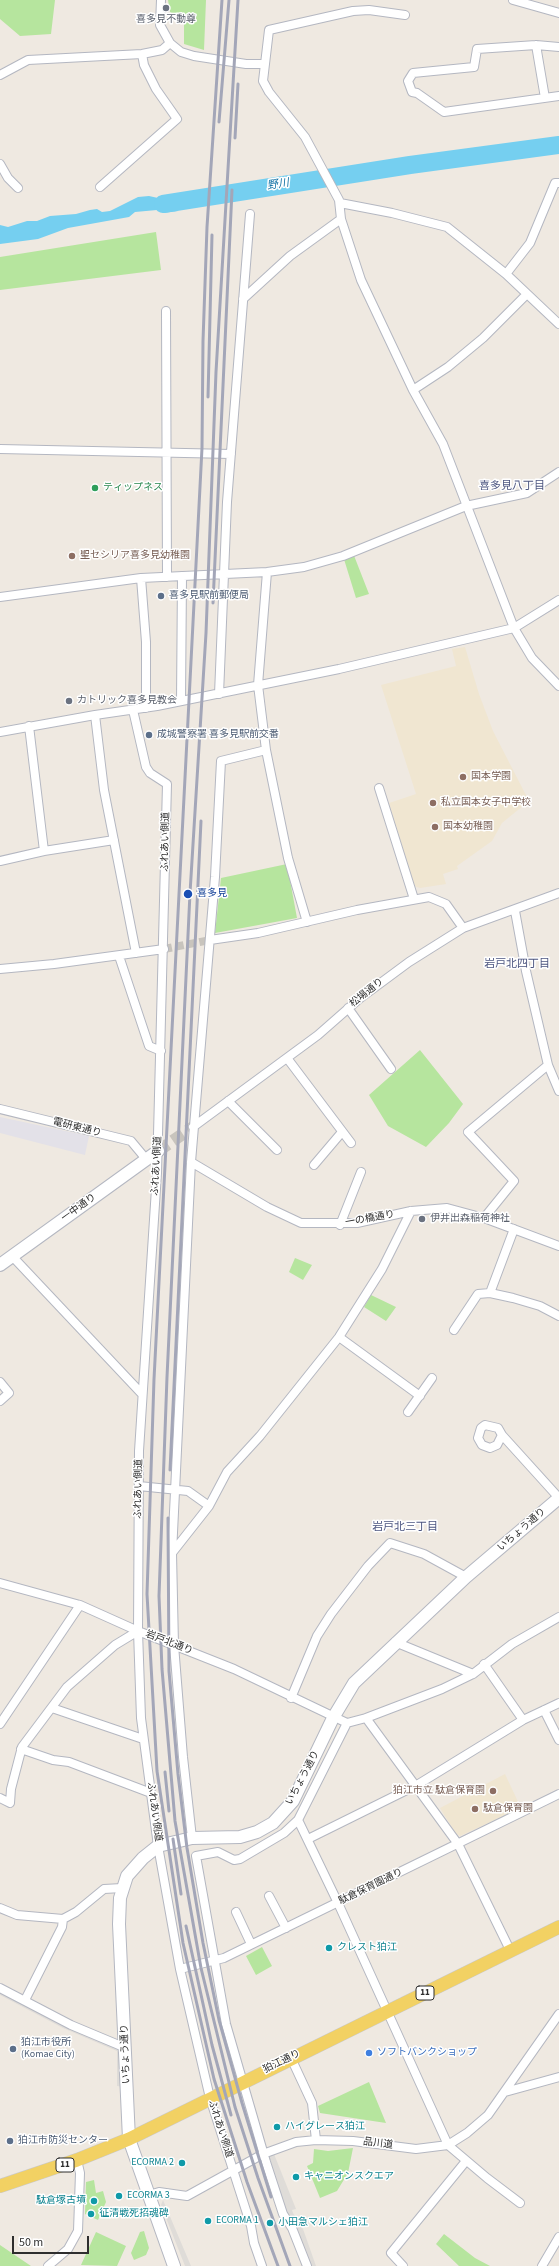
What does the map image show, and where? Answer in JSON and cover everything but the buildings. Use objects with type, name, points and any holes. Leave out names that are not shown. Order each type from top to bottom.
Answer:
[{"type":"main road","name":"狛江通り","points":[[0,2186],[77,2160],[129,2138],[559,1927]]},
{"type":"street","points":[[161,0],[160,25],[170,43],[181,52],[194,56],[246,64],[264,64]]},
{"type":"street","points":[[513,0],[559,13]]},
{"type":"street","points":[[405,15],[369,10],[353,11],[269,30],[263,81],[269,92],[305,137],[339,202],[341,219],[361,280],[413,390],[443,444],[514,628],[532,658],[559,686]]},
{"type":"street","points":[[0,75],[28,60],[142,54],[162,50],[170,43]]},
{"type":"street","points":[[536,45],[545,98]]},
{"type":"street","points":[[559,47],[536,45],[477,49],[474,67],[413,73],[408,81],[412,92],[417,93],[444,112],[559,96]]},
{"type":"street","points":[[100,187],[177,119],[156,89],[144,65],[142,54]]},
{"type":"street","points":[[0,164],[8,178],[18,188]]},
{"type":"street","points":[[506,274],[530,243],[555,183],[559,183]]},
{"type":"street","points":[[339,202],[392,212],[447,227],[506,274],[559,324]]},
{"type":"street","points":[[219,694],[231,454],[250,214]]},
{"type":"street","points":[[244,299],[290,256],[341,219]]},
{"type":"street","points":[[413,390],[448,367],[483,338],[527,294]]},
{"type":"street","points":[[166,311],[167,577]]},
{"type":"street","points":[[0,449],[231,454]]},
{"type":"street","points":[[0,597],[141,578],[224,575],[267,572],[304,567],[343,556],[466,506],[527,493],[559,472]]},
{"type":"street","points":[[267,572],[258,685],[266,750],[288,858],[307,922]]},
{"type":"street","points":[[181,701],[182,576]]},
{"type":"street","points":[[141,578],[146,642],[146,708]]},
{"type":"street","points":[[0,732],[95,714],[146,708],[339,670],[514,628],[559,600]]},
{"type":"street","name":"ふれあい側道","points":[[133,710],[146,767],[150,773],[167,784],[158,1151],[142,1394],[139,1486],[138,1632],[143,1739],[152,1793],[158,1846],[180,1969],[210,2098],[234,2171],[262,2266]]},
{"type":"street","points":[[95,714],[104,790],[136,953]]},
{"type":"street","points":[[28,726],[44,851]]},
{"type":"street","points":[[192,1838],[183,1757],[174,1645],[172,1553],[193,1127],[210,940],[221,762],[266,750]]},
{"type":"street","points":[[379,788],[414,899]]},
{"type":"street","points":[[0,861],[44,851],[114,840]]},
{"type":"street","name":"松場通り","points":[[193,1127],[287,1058],[398,969],[463,928],[515,911],[559,894]]},
{"type":"street","points":[[210,940],[430,897],[446,904],[463,928]]},
{"type":"street","points":[[515,911],[526,971],[548,1065],[559,1091]]},
{"type":"street","points":[[0,969],[119,956],[164,949]]},
{"type":"street","points":[[119,956],[149,1046],[161,1051]]},
{"type":"street","points":[[348,1008],[391,1068]]},
{"type":"street","points":[[287,1058],[351,1143]]},
{"type":"street","points":[[484,1218],[514,1181],[468,1132],[548,1065]]},
{"type":"street","points":[[228,1101],[277,1150]]},
{"type":"street","name":"電研東通り","points":[[0,1109],[131,1141],[146,1159]]},
{"type":"street","points":[[314,1165],[342,1132]]},
{"type":"street","name":"一中通り","points":[[0,1264],[158,1151]]},
{"type":"street","name":"一の橋通り","points":[[191,1162],[267,1207],[301,1223],[357,1224],[411,1212],[447,1208],[484,1218],[559,1246]]},
{"type":"street","points":[[340,1224],[360,1172]]},
{"type":"street","points":[[172,1553],[209,1506],[227,1472],[260,1436],[339,1337],[382,1269],[411,1212]]},
{"type":"street","points":[[490,1293],[514,1229]]},
{"type":"street","points":[[12,1256],[142,1394]]},
{"type":"street","points":[[454,1330],[478,1294],[490,1293],[540,1306],[559,1316]]},
{"type":"street","points":[[339,1337],[420,1396]]},
{"type":"street","points":[[408,1412],[432,1378]]},
{"type":"street","points":[[0,1382],[9,1393],[0,1401]]},
{"type":"street","points":[[502,1435],[559,1498]]},
{"type":"street","points":[[139,1486],[188,1491],[209,1506]]},
{"type":"street","name":"いちょう通り","points":[[171,2265],[129,2138],[126,2048],[119,1924],[122,1888],[132,1869],[158,1846],[192,1838],[240,1837],[257,1832],[273,1822],[293,1801],[333,1718],[354,1683],[395,1642],[466,1577],[559,1498]]},
{"type":"street","points":[[291,1698],[317,1636],[331,1614],[373,1561],[390,1543],[424,1554],[466,1577]]},
{"type":"street","name":"岩戸北通り","points":[[0,1583],[80,1605],[138,1632],[234,1669],[291,1698],[347,1723]]},
{"type":"street","points":[[0,1724],[80,1605]]},
{"type":"street","points":[[307,2266],[292,2228],[283,2214],[226,2024],[196,1856],[218,1852],[234,1860],[240,1859],[284,1833],[298,1820],[347,1723],[366,1718],[442,1689],[473,1674],[484,1664],[512,1644],[559,1617]]},
{"type":"street","points":[[0,1798],[10,1804],[11,1789],[22,1749],[67,1687],[115,1645],[138,1632]]},
{"type":"street","points":[[395,1642],[473,1674]]},
{"type":"street","points":[[484,1664],[523,1720]]},
{"type":"street","points":[[308,1839],[417,1785],[523,1720],[559,1703]]},
{"type":"street","points":[[52,1708],[143,1739]]},
{"type":"street","points":[[544,1710],[559,1740]]},
{"type":"street","points":[[366,1718],[417,1785],[458,1844],[510,1950]]},
{"type":"street","points":[[22,1749],[53,1760],[69,1762],[152,1793]]},
{"type":"street","name":"駄倉保育園通り","points":[[180,1969],[214,1960],[286,1928],[559,1794]]},
{"type":"street","points":[[298,1820],[338,1903],[448,2145],[520,2203]]},
{"type":"street","points":[[0,1908],[17,1915],[63,1919],[76,1912],[104,1890],[122,1888]]},
{"type":"street","points":[[269,1896],[286,1928]]},
{"type":"street","points":[[236,1912],[251,1944]]},
{"type":"street","points":[[25,2000],[62,1927],[63,1919]]},
{"type":"street","points":[[0,1988],[71,2025],[126,2048]]},
{"type":"street","name":"品川道","points":[[148,2195],[159,2192],[187,2196],[264,2154],[296,2142],[316,2140],[353,2141],[416,2149],[448,2145],[467,2133],[488,2115],[559,2014]]},
{"type":"street","points":[[290,2058],[312,2103],[316,2140]]},
{"type":"street","points":[[505,2092],[559,2077]]},
{"type":"street","points":[[48,2266],[68,2250],[78,2231],[80,2173],[77,2160]]},
{"type":"street","points":[[403,2266],[391,2253],[466,2161]]},
{"type":"street","points":[[542,2266],[559,2236]]},
{"type":"shaded area","name":"国本学園","points":[[465,647],[479,694],[493,731],[529,801],[502,823],[492,841],[457,866],[458,869],[443,874],[446,884],[420,888],[414,886],[389,803],[416,794],[381,685],[456,666],[452,649]]},
{"type":"shaded area","points":[[0,1117],[89,1136],[85,1155],[0,1133]]},
{"type":"shaded area","name":"狛江市立 駄倉保育園","points":[[505,1774],[521,1808],[460,1836],[456,1834],[440,1808]]},
{"type":"shaded area","points":[[0,1988],[126,2048],[127,2087],[117,2086],[117,2051],[63,2028],[0,1995]]},
{"type":"shaded area","points":[[274,2154],[296,2209],[292,2210],[293,2213],[303,2229],[316,2266],[310,2266],[287,2213],[268,2159],[270,2155]]},
{"type":"shaded area","points":[[163,2200],[191,2266],[185,2266],[161,2205]]},
{"type":"green space","points":[[0,0],[55,0],[51,34],[20,36],[0,19]]},
{"type":"green space","points":[[168,0],[206,0],[204,50],[184,44],[184,20],[170,12]]},
{"type":"green space","points":[[156,232],[161,270],[0,290],[0,257]]},
{"type":"green space","points":[[353,553],[369,594],[356,598],[343,556]]},
{"type":"green space","points":[[287,864],[297,918],[215,933],[221,878]]},
{"type":"green space","points":[[420,1050],[463,1104],[449,1123],[426,1147],[388,1126],[369,1095]]},
{"type":"green space","points":[[295,1258],[312,1265],[303,1280],[289,1272]]},
{"type":"green space","points":[[371,1295],[396,1307],[386,1321],[364,1307]]},
{"type":"green space","points":[[262,1947],[272,1966],[256,1975],[246,1956]]},
{"type":"green space","points":[[369,2082],[386,2123],[320,2113],[318,2106]]},
{"type":"green space","points":[[353,2148],[348,2173],[337,2191],[320,2198],[307,2166],[313,2163],[314,2149],[328,2151]]},
{"type":"green space","points":[[94,2180],[96,2193],[103,2191],[106,2202],[98,2220],[85,2214],[86,2182]]},
{"type":"green space","points":[[144,2231],[149,2248],[146,2255],[134,2260],[131,2253],[140,2232]]},
{"type":"green space","points":[[96,2232],[126,2246],[117,2266],[81,2265]]},
{"type":"green space","points":[[444,2234],[475,2258],[490,2266],[459,2266],[436,2244]]},
{"type":"green space","points":[[0,2245],[31,2266],[0,2266]]},
{"type":"water","points":[[188,195],[187,203],[176,203],[175,208],[178,211],[164,213],[157,210],[135,212],[129,217],[68,228],[38,239],[0,244],[0,225],[8,227],[27,221],[37,221],[50,216],[76,214],[97,209],[102,212],[110,211],[138,197],[149,196],[167,200]]},
{"type":"waterway","name":"野川","points":[[163,204],[410,165],[559,145]]},
{"type":"tunnel","points":[[164,949],[210,940]]},
{"type":"tunnel","points":[[158,1151],[193,1127]]},
{"type":"railway","points":[[222,0],[207,227],[203,341],[202,448],[154,1379],[147,1594],[157,1771],[183,1943],[214,2079],[247,2182],[278,2266]]},
{"type":"railway","points":[[219,122],[229,0]]},
{"type":"railway","points":[[238,0],[216,372],[206,633],[190,893],[167,1377],[159,1596],[162,1669],[175,1821],[201,1968],[235,2107],[258,2178],[290,2266]]},
{"type":"railway","points":[[235,138],[238,84]]},
{"type":"railway","points":[[213,603],[232,190]]},
{"type":"railway","points":[[208,397],[212,235]]},
{"type":"railway","points":[[170,1470],[201,821]]},
{"type":"railway","points":[[168,1518],[169,1671],[178,1774],[187,1848],[203,1943],[219,2020],[242,2103],[271,2197]]},
{"type":"railway","points":[[165,1772],[169,1811]]},
{"type":"railway","points":[[173,1839],[181,1894]]},
{"type":"railway","points":[[186,1926],[212,2045],[231,2115]]},
{"type":"place","name":"喜多見不動尊","points":[[166,8]]},
{"type":"place","name":"ティップネス","points":[[95,488]]},
{"type":"place","name":"聖セシリア喜多見幼稚園","points":[[72,556]]},
{"type":"place","name":"喜多見駅前郵便局","points":[[161,596]]},
{"type":"place","name":"カトリック喜多見教会","points":[[69,701]]},
{"type":"place","name":"成城警察署 喜多見駅前交番","points":[[149,735]]},
{"type":"place","name":"国本学園","points":[[463,777]]},
{"type":"place","name":"私立国本女子中学校","points":[[433,803]]},
{"type":"place","name":"国本幼稚園","points":[[435,827]]},
{"type":"place","name":"喜多見","points":[[188,894]]},
{"type":"place","name":"伊井出森稲荷神社","points":[[422,1219]]},
{"type":"place","name":"狛江市立 駄倉保育園","points":[[493,1791]]},
{"type":"place","name":"駄倉保育園","points":[[475,1809]]},
{"type":"place","name":"クレスト狛江","points":[[329,1948]]},
{"type":"place","name":"狛江市役所 (Komae City)","points":[[13,2049]]},
{"type":"place","name":"ソフトバンクショップ","points":[[369,2053]]},
{"type":"place","name":"ハイグレース狛江","points":[[277,2127]]},
{"type":"place","name":"狛江市防災センター","points":[[10,2141]]},
{"type":"place","name":"ECORMA 2","points":[[182,2163]]},
{"type":"place","name":"キャニオンスクエア","points":[[296,2177]]},
{"type":"place","name":"ECORMA 3","points":[[119,2196]]},
{"type":"place","name":"駄倉塚古墳","points":[[94,2201]]},
{"type":"place","name":"征清戦死招魂碑","points":[[91,2214]]},
{"type":"place","name":"ECORMA 1","points":[[208,2221]]},
{"type":"place","name":"小田急マルシェ狛江","points":[[270,2223]]},
{"type":"district","name":"喜多見八丁目","points":[[512,487]]},
{"type":"district","name":"岩戸北四丁目","points":[[517,965]]},
{"type":"district","name":"岩戸北三丁目","points":[[405,1528]]}]
